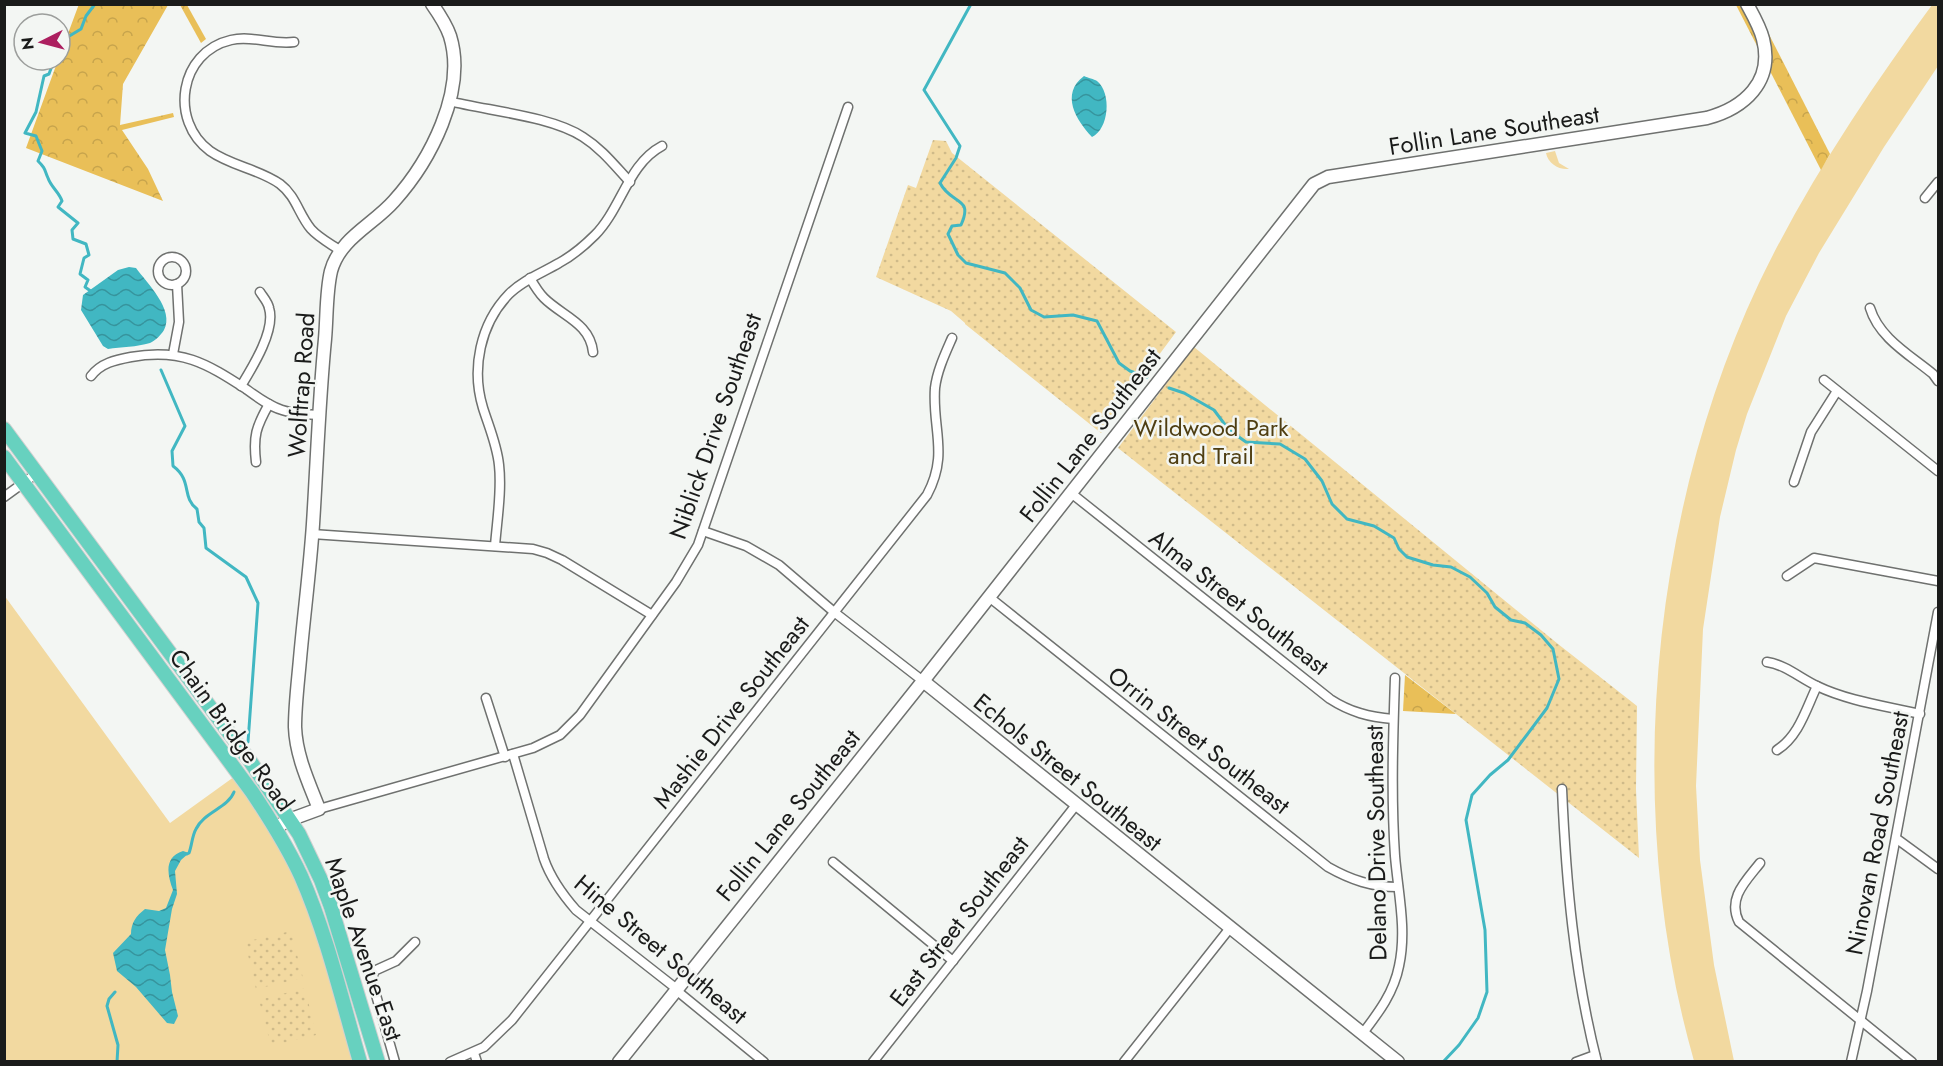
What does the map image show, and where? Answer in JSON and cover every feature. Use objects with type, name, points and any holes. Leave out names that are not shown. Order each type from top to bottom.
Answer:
[{"type":"main road","name":"Chain Bridge Road","points":[[4,429],[250,761],[289,820]]},
{"type":"main road","name":"Chain Bridge Road","points":[[4,457],[252,792],[275,828],[301,876],[312,904],[360,1062]]},
{"type":"main road","name":"Maple Avenue East","points":[[289,820],[324,889],[378,1062]]},
{"type":"street","name":"Wolftrap Road","points":[[319,810],[300,757],[295,729],[312,534],[318,415],[331,274],[341,251],[350,240],[393,203],[415,175],[426,158],[445,116],[453,72],[450,38],[432,4]]},
{"type":"street","name":"Follin Lane Southeast","points":[[619,1062],[1314,184],[1321,179],[1707,118],[1733,109],[1750,95],[1761,75],[1765,55],[1762,35],[1747,4]]},
{"type":"street","points":[[294,42],[275,43],[245,38],[224,42],[214,47],[197,61],[187,80],[184,103],[186,117],[196,138],[212,153],[283,186],[311,229],[341,251]]},
{"type":"street","points":[[449,101],[572,130],[603,152],[630,182]]},
{"type":"street","name":"Niblick Drive Southeast","points":[[275,828],[289,820],[319,810],[549,742],[572,725],[693,555],[848,107]]},
{"type":"street","points":[[495,546],[499,463],[479,393],[477,364],[480,347],[493,316],[510,294],[530,278],[561,263],[594,236],[610,215],[641,162],[662,146]]},
{"type":"street","points":[[1925,198],[1938,182]]},
{"type":"street","points":[[530,278],[543,297],[582,326],[591,340],[593,352]]},
{"type":"street","points":[[173,354],[178,322],[177,284]]},
{"type":"street","points":[[241,386],[259,355],[269,324],[270,311],[260,292]]},
{"type":"street","points":[[1870,308],[1873,320],[1880,331],[1933,374],[1938,381]]},
{"type":"street","name":"Mashie Drive Southeast","points":[[450,1062],[476,1057],[512,1020],[911,516],[934,482],[940,458],[935,403],[936,386],[938,372],[952,338]]},
{"type":"street","points":[[91,376],[96,370],[116,360],[144,354],[173,354],[201,362],[269,405],[293,413],[318,415]]},
{"type":"street","points":[[1824,380],[1938,471]]},
{"type":"street","points":[[1794,482],[1811,432],[1838,391]]},
{"type":"street","points":[[256,462],[255,432],[269,405]]},
{"type":"street","points":[[6,492],[37,473]]},
{"type":"street","name":"Alma Street Southeast","points":[[1071,493],[1330,699],[1344,708],[1365,715],[1393,719]]},
{"type":"street","name":"Echols Street Southeast","points":[[703,531],[761,553],[779,565],[834,612],[1398,1062]]},
{"type":"street","points":[[312,534],[533,549],[562,560],[652,615]]},
{"type":"street","points":[[1787,576],[1814,558],[1938,581]]},
{"type":"street","name":"Orrin Street Southeast","points":[[989,597],[1328,867],[1358,882],[1380,887],[1398,887]]},
{"type":"street","name":"Ninovan Road Southeast","points":[[1851,1062],[1897,838],[1938,612]]},
{"type":"street","points":[[1767,662],[1783,666],[1834,693],[1920,714]]},
{"type":"street","name":"Delano Drive Southeast","points":[[1363,1033],[1388,997],[1399,967],[1402,938],[1395,854],[1393,719],[1395,678]]},
{"type":"street","points":[[1777,750],[1792,738],[1817,686]]},
{"type":"street","name":"Hine Street Southeast","points":[[486,698],[509,755],[549,873],[565,898],[764,1062]]},
{"type":"street","points":[[1562,789],[1564,839],[1574,936],[1596,1058],[1576,1062]]},
{"type":"street","name":"East Street Southeast","points":[[873,1062],[1076,805]]},
{"type":"street","points":[[1897,838],[1938,869]]},
{"type":"street","points":[[833,862],[953,961]]},
{"type":"street","points":[[1760,863],[1737,893],[1730,907],[1744,928],[1912,1062]]},
{"type":"street","points":[[1124,1062],[1230,928]]},
{"type":"street","points":[[395,1062],[372,981],[374,971],[396,961],[415,942]]},
{"type":"green space","points":[[79,4],[168,5],[123,84],[120,125],[173,113],[174,117],[122,130],[148,169],[163,201],[26,148],[54,72],[72,72],[72,23]]},
{"type":"green space","points":[[180,5],[187,5],[206,39],[201,43]]},
{"type":"green space","points":[[1736,5],[1754,5],[1830,154],[1821,170]]},
{"type":"green space","points":[[1932,5],[1938,5],[1938,66],[1884,147],[1819,253],[1786,316],[1747,414],[1720,517],[1703,629],[1696,786],[1700,860],[1714,965],[1734,1061],[1694,1061],[1672,966],[1659,868],[1654,767],[1659,666],[1671,566],[1692,468],[1722,373],[1759,283],[1777,246],[1839,140]]},
{"type":"green space","name":"Wildwood Park and Trail","points":[[933,140],[946,141],[952,153],[1176,332],[1101,433],[951,311],[876,277],[908,185],[916,188]]},
{"type":"green space","points":[[1555,151],[1559,163],[1569,169],[1557,167],[1551,163],[1546,153]]},
{"type":"green space","name":"Wildwood Park and Trail","points":[[1194,347],[1637,706],[1636,789],[1639,858],[1118,448]]},
{"type":"green space","points":[[4,595],[170,823],[238,774],[289,853],[360,1061],[5,1061]]},
{"type":"green space","points":[[1405,675],[1456,714],[1403,711]]},
{"type":"green space","points":[[291,931],[303,978],[256,989],[245,942]]},
{"type":"green space","points":[[305,988],[316,1035],[271,1046],[259,1000]]},
{"type":"water","points":[[1084,76],[1097,81],[1105,94],[1105,119],[1098,133],[1092,137],[1081,123],[1073,107],[1073,91]]},
{"type":"water","points":[[136,268],[163,306],[166,314],[164,330],[150,343],[108,349],[103,346],[81,310],[83,295],[118,270]]},
{"type":"water","points":[[183,851],[189,853],[181,860],[175,871],[177,894],[165,950],[178,1016],[174,1024],[167,1023],[136,987],[117,971],[113,953],[131,934],[133,923],[145,909],[159,911],[166,908],[173,890],[169,878],[170,862],[173,857]]},
{"type":"waterway","points":[[72,34],[81,29],[86,16],[95,4]]},
{"type":"waterway","points":[[971,4],[924,90],[960,146],[956,158],[940,183],[950,195],[960,201],[965,209],[961,225],[952,226],[948,234],[958,255],[966,263],[1005,273],[1020,288],[1031,310],[1044,317],[1073,315],[1097,321],[1119,363],[1130,371],[1147,377]]},
{"type":"waterway","points":[[50,72],[44,76],[36,112],[25,133],[36,136],[42,151],[38,161],[62,201],[58,207],[78,223],[72,230],[73,239],[86,244],[89,255],[84,258],[80,274],[88,280],[85,287],[92,292]]},
{"type":"waterway","points":[[161,370],[185,426],[172,451],[173,466],[183,477],[189,499],[197,509],[199,522],[204,528],[206,548],[246,577],[258,603],[248,742]]},
{"type":"waterway","points":[[1169,388],[1184,393],[1214,410],[1229,430],[1246,442],[1280,444],[1305,459],[1322,481],[1332,504],[1347,519],[1374,526],[1394,538],[1399,549],[1407,557],[1433,565],[1451,567],[1470,577],[1487,593],[1495,607],[1511,620],[1525,623],[1541,635],[1553,649],[1559,679],[1547,708],[1508,760],[1472,795],[1466,820],[1485,930],[1487,992],[1478,1018],[1459,1045],[1443,1062]]},
{"type":"waterway","points":[[187,854],[200,823],[227,802],[234,792]]},
{"type":"waterway","points":[[115,992],[107,1006],[118,1045],[117,1062]]}]
